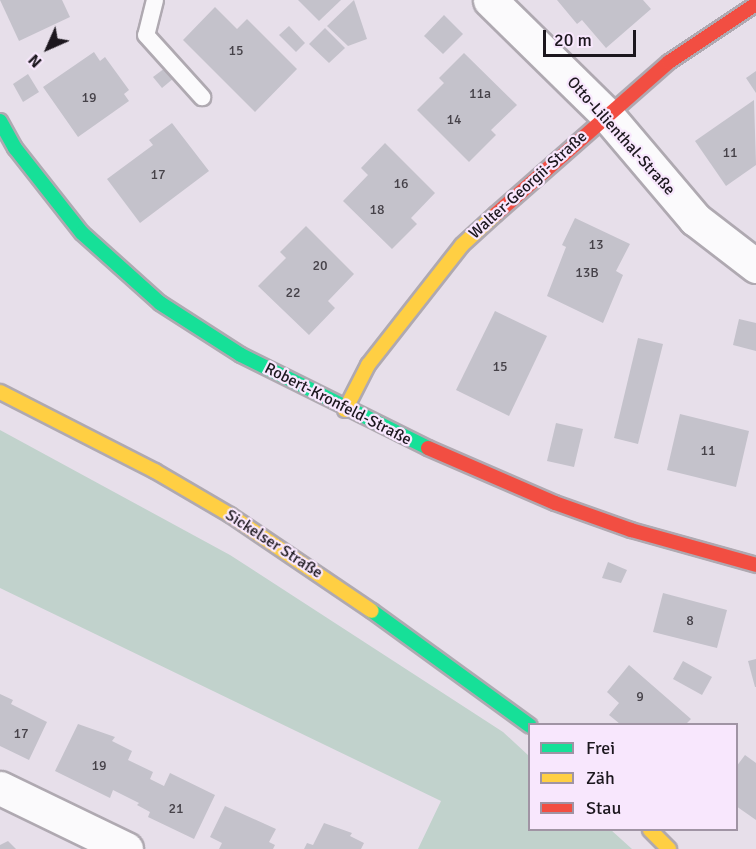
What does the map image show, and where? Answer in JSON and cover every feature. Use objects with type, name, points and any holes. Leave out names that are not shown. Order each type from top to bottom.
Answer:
[{"type":"street","name":"Otto-Lilienthal-Straße","points":[[490,0],[606,114],[696,219],[756,266]]},
{"type":"street","name":"Walter-Georgii-Straße","points":[[345,410],[368,365],[462,245],[606,114],[669,62],[756,4]]},
{"type":"street","name":"Robert-Kronfeld-Straße","points":[[0,121],[15,148],[82,233],[160,303],[241,355],[345,410],[555,503],[631,530],[756,566]]},
{"type":"street","name":"Sickelser Straße","points":[[0,392],[155,471],[230,515],[430,650],[528,724]]},
{"type":"street","points":[[0,788],[126,849]]},
{"type":"street","points":[[651,831],[669,849]]},
{"type":"lane","points":[[155,0],[146,35],[202,98]]},
{"type":"shaded area","points":[[0,430],[230,555],[503,732],[528,755],[528,831],[612,831],[632,849],[418,849],[441,801],[0,588]]},
{"type":"building","points":[[0,0],[62,0],[70,17],[19,41]]},
{"type":"building","points":[[298,0],[341,0],[319,21]]},
{"type":"building","points":[[354,0],[367,39],[348,46],[327,26]]},
{"type":"building","points":[[557,0],[643,0],[651,9],[606,48],[582,20],[577,24]]},
{"type":"building","points":[[215,7],[237,29],[247,19],[297,69],[255,112],[183,40]]},
{"type":"building","points":[[444,15],[463,34],[443,54],[424,36]]},
{"type":"building","points":[[289,26],[305,43],[296,52],[279,35]]},
{"type":"building","points":[[325,28],[345,48],[329,63],[309,44]]},
{"type":"building","points":[[94,52],[100,61],[105,57],[129,90],[124,94],[129,101],[78,137],[43,87]]},
{"type":"building","points":[[464,53],[517,105],[491,130],[496,135],[469,162],[417,110],[444,83],[439,78]]},
{"type":"building","points":[[165,68],[174,78],[162,88],[153,77]]},
{"type":"building","points":[[756,71],[756,93],[746,78]]},
{"type":"building","points":[[28,74],[39,92],[23,102],[13,84]]},
{"type":"building","points":[[754,100],[756,165],[726,186],[695,141]]},
{"type":"building","points":[[172,123],[209,171],[140,223],[107,179],[153,145],[149,140]]},
{"type":"building","points":[[385,143],[435,193],[411,218],[417,224],[392,249],[343,201],[368,175],[361,168]]},
{"type":"building","points":[[575,218],[630,244],[616,271],[623,275],[603,323],[547,296],[566,247],[562,245]]},
{"type":"building","points":[[306,226],[354,274],[328,301],[335,308],[309,335],[258,286],[286,258],[280,252]]},
{"type":"building","points":[[495,311],[547,336],[509,416],[456,390]]},
{"type":"building","points":[[739,319],[756,323],[756,351],[733,345]]},
{"type":"building","points":[[638,338],[663,344],[638,444],[614,438]]},
{"type":"building","points":[[680,414],[749,431],[736,487],[667,470]]},
{"type":"building","points":[[556,423],[583,429],[574,467],[547,461]]},
{"type":"building","points":[[608,562],[627,570],[621,583],[602,578]]},
{"type":"building","points":[[663,593],[727,610],[717,648],[653,632]]},
{"type":"building","points":[[756,659],[756,687],[755,687],[748,661]]},
{"type":"building","points":[[683,661],[712,677],[702,695],[673,679]]},
{"type":"building","points":[[629,665],[691,719],[687,723],[619,723],[609,715],[619,703],[607,692]]},
{"type":"building","points":[[0,694],[13,700],[11,704],[47,722],[29,760],[0,746]]},
{"type":"building","points":[[78,724],[115,737],[112,741],[132,751],[128,760],[153,772],[150,779],[164,786],[170,773],[215,795],[194,839],[148,817],[150,812],[137,805],[139,803],[113,790],[110,798],[55,771]]},
{"type":"building","points":[[745,755],[756,763],[756,820],[738,807],[738,764]]},
{"type":"building","points":[[225,806],[276,829],[269,842],[275,845],[273,849],[219,849],[222,843],[210,837]]},
{"type":"building","points":[[324,823],[352,833],[350,836],[364,843],[361,849],[304,849],[307,843],[313,845]]},
{"type":"building","points":[[8,841],[16,849],[0,849],[0,845]]},
{"type":"traffic: fast","points":[[0,121],[15,148],[82,233],[160,303],[241,355],[428,448]]},
{"type":"traffic: fast","points":[[372,611],[528,725]]},
{"type":"traffic: slow","points":[[345,410],[368,365],[462,245],[496,214]]},
{"type":"traffic: slow","points":[[0,392],[155,471],[230,515],[372,611]]},
{"type":"traffic: slow","points":[[651,831],[669,849]]},
{"type":"traffic: jam","points":[[496,214],[669,62],[756,4]]},
{"type":"traffic: jam","points":[[428,448],[555,503],[631,530],[756,565]]}]
